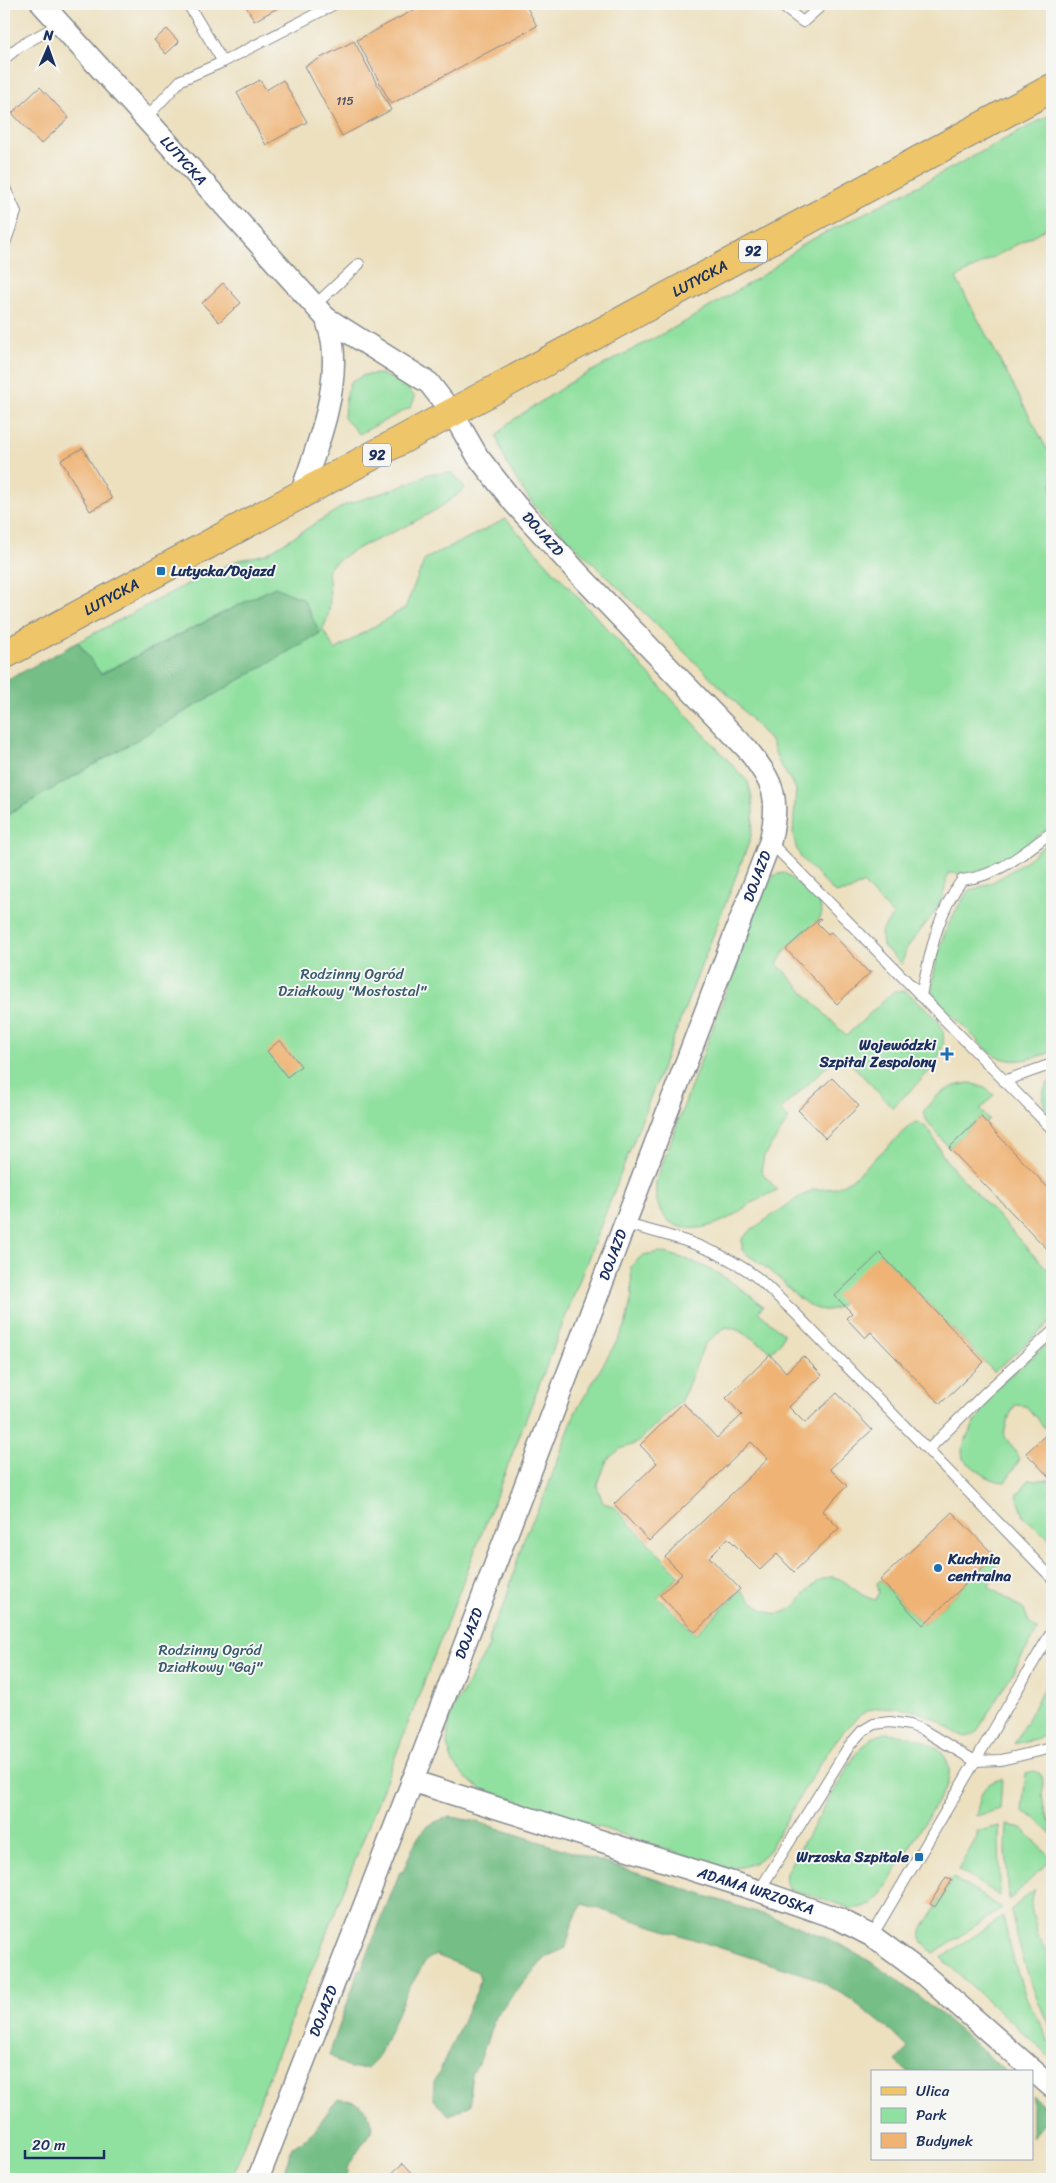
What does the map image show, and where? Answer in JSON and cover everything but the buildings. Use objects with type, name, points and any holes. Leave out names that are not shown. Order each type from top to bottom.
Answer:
[{"type":"main road","name":"LUTYCKA","points":[[4,656],[1052,88]]},
{"type":"street","name":"LUTYCKA","points":[[42,4],[321,312],[429,383],[453,414]]},
{"type":"street","name":"LUTYCKA","points":[[300,496],[322,432],[333,380],[334,348],[321,312]]},
{"type":"street","name":"DOJAZD","points":[[258,2179],[625,1224],[770,842],[775,818],[774,792],[764,770],[747,749],[578,573],[515,504],[478,457],[453,414]]},
{"type":"street","name":"ADAMA WRZOSKA","points":[[412,1780],[759,1891],[839,1920],[872,1936],[922,1973],[1032,2070]]},
{"type":"street","name":"ADAMA WRZOSKA","points":[[1034,2072],[1052,2088]]},
{"type":"lane","points":[[188,4],[223,62]]},
{"type":"lane","points":[[146,118],[181,80],[223,62],[335,4]]},
{"type":"lane","points":[[779,4],[803,22],[823,4]]},
{"type":"lane","points":[[4,59],[20,46],[60,24]]},
{"type":"lane","points":[[4,186],[16,212],[4,246]]},
{"type":"lane","points":[[321,312],[359,264]]},
{"type":"lane","points":[[921,995],[931,949],[942,917],[962,880],[979,878],[997,871],[1052,832]]},
{"type":"lane","points":[[770,842],[1052,1129]]},
{"type":"lane","points":[[1004,1082],[1052,1064]]},
{"type":"lane","points":[[625,1224],[685,1240],[706,1248],[735,1263],[758,1279],[795,1314],[1052,1578]]},
{"type":"lane","points":[[928,1450],[984,1394],[1052,1332]]},
{"type":"lane","points":[[872,1936],[1052,1631]]},
{"type":"lane","points":[[759,1891],[849,1746],[862,1731],[874,1724],[890,1722],[910,1725],[975,1761],[1001,1760],[1052,1748]]},
{"type":"green space","points":[[1052,114],[1052,225],[956,278],[1048,451],[1052,449],[1052,825],[1002,861],[980,871],[948,873],[943,896],[934,913],[906,949],[902,964],[883,946],[881,932],[893,915],[863,883],[850,891],[835,893],[801,858],[793,833],[796,789],[778,761],[772,743],[734,700],[536,508],[508,465],[497,436],[507,424],[571,382],[685,322],[769,271],[803,244],[912,189]]},
{"type":"green space","points":[[380,374],[404,384],[415,397],[411,407],[359,434],[344,418],[345,402],[350,383],[364,375]]},
{"type":"green space","points":[[453,473],[465,488],[456,495],[419,519],[349,553],[328,569],[329,609],[321,632],[324,631],[335,650],[405,608],[425,559],[506,519],[748,782],[753,811],[750,840],[330,1925],[279,2049],[231,2179],[4,2179],[4,817],[320,633],[275,587],[100,674],[78,642],[189,583],[236,561],[266,554],[345,505],[403,486],[428,474]]},
{"type":"green space","points":[[275,587],[303,599],[320,633],[4,817],[4,682],[78,642],[101,674]]},
{"type":"green space","points":[[1052,840],[1052,1052],[1026,1059],[1010,1060],[994,1055],[986,1049],[932,995],[935,966],[948,927],[969,890],[1002,877]]},
{"type":"green space","points":[[785,873],[819,902],[822,913],[820,918],[786,949],[777,964],[846,1036],[894,991],[906,991],[929,1011],[940,1024],[943,1036],[942,1048],[930,1070],[892,1107],[841,1053],[780,1110],[789,1119],[764,1156],[761,1171],[777,1190],[723,1221],[709,1226],[684,1228],[665,1218],[659,1209],[656,1196],[656,1181],[765,887],[773,877]]},
{"type":"green space","points":[[1052,1079],[1052,1114],[1050,1114],[1043,1101],[1043,1096],[1048,1083]]},
{"type":"green space","points":[[971,1083],[985,1088],[994,1095],[980,1110],[989,1119],[986,1122],[981,1117],[949,1148],[927,1121],[923,1112],[938,1095],[950,1088]]},
{"type":"green space","points":[[915,1122],[926,1127],[950,1165],[1052,1273],[1052,1321],[994,1372],[880,1253],[843,1303],[833,1309],[823,1310],[804,1302],[773,1273],[742,1250],[742,1239],[751,1230],[813,1190],[836,1188],[851,1180]]},
{"type":"green space","points":[[660,1252],[703,1266],[727,1279],[763,1306],[758,1312],[784,1334],[780,1343],[772,1351],[744,1333],[726,1327],[704,1345],[680,1402],[637,1443],[620,1449],[607,1460],[597,1486],[603,1503],[613,1506],[679,1575],[658,1597],[695,1634],[741,1591],[757,1606],[768,1612],[779,1613],[788,1611],[816,1583],[832,1577],[843,1581],[862,1595],[875,1600],[879,1592],[877,1583],[880,1580],[923,1625],[995,1556],[998,1563],[993,1572],[989,1587],[1024,1610],[1030,1624],[1038,1630],[977,1732],[967,1737],[963,1736],[930,1716],[903,1709],[883,1708],[867,1711],[841,1734],[828,1752],[769,1850],[753,1863],[735,1868],[721,1867],[482,1789],[467,1779],[453,1763],[447,1744],[449,1722],[453,1709],[489,1646],[491,1629],[504,1606],[524,1538],[545,1495],[575,1413],[625,1327],[632,1296],[631,1266],[643,1255]]},
{"type":"green space","points":[[1052,1340],[1052,1432],[1043,1426],[1026,1406],[1015,1405],[1007,1421],[1004,1435],[1020,1459],[1005,1482],[982,1474],[963,1459],[962,1450],[968,1434],[998,1386]]},
{"type":"green space","points":[[1029,1480],[1052,1480],[1052,1538],[1049,1538],[1024,1517],[1017,1495]]},
{"type":"green space","points":[[1052,1673],[1052,1727],[1050,1735],[1014,1744]]},
{"type":"green space","points":[[885,1733],[909,1736],[932,1745],[947,1762],[949,1773],[946,1787],[881,1895],[871,1905],[853,1909],[788,1888],[785,1882],[786,1872],[857,1752],[872,1738]]},
{"type":"green space","points":[[1033,1771],[1041,1774],[1042,1777],[1043,1802],[1051,1824],[1052,1835],[1038,1820],[1022,1811],[1026,1773]]},
{"type":"green space","points":[[1002,1779],[1000,1809],[976,1816],[985,1787]]},
{"type":"green space","points":[[452,1817],[478,1822],[766,1915],[822,1936],[858,1954],[916,1994],[1004,2070],[905,2070],[896,2061],[908,2048],[891,2031],[849,1998],[812,1977],[583,1904],[573,1920],[566,1948],[548,1956],[495,2016],[481,2058],[472,2074],[470,2088],[471,2105],[449,2115],[433,2100],[434,2083],[478,1988],[480,1979],[478,1972],[436,1955],[426,1960],[404,1997],[379,2056],[367,2068],[350,2069],[329,2055],[359,1970],[362,1968],[400,1872],[403,1872],[419,1836],[431,1824]]},
{"type":"green space","points":[[1007,1825],[1022,1828],[1052,1859],[1009,1900],[1006,1849]]},
{"type":"green space","points":[[999,1826],[1000,1896],[958,1870],[977,1837],[977,1832]]},
{"type":"green space","points":[[953,1878],[1002,1908],[934,1953],[922,1942],[921,1932]]},
{"type":"green space","points":[[1034,1889],[1031,1907],[1038,1936],[1041,1944],[1052,1958],[1052,2031],[1038,2002],[1027,1972],[1011,1910]]},
{"type":"green space","points":[[1003,1917],[1021,1983],[1049,2043],[1052,2059],[941,1958]]},
{"type":"green space","points":[[1034,2097],[1052,2113],[1034,2136]]},
{"type":"green space","points":[[338,2098],[352,2101],[366,2110],[373,2128],[347,2168],[346,2179],[281,2179],[293,2147],[310,2136]]},
{"type":"place","name":"Lutycka/Dojazd","points":[[161,571]]},
{"type":"place","name":"Wojewódzki Szpital Zespolony","points":[[947,1054]]},
{"type":"place","name":"Kuchnia centralna","points":[[938,1568]]},
{"type":"place","name":"Wrzoska Szpitale","points":[[919,1857]]},
{"type":"park label","name":"Rodzinny Ogród Działkowy \"Mostostal\"","points":[[352,982]]},
{"type":"park label","name":"Rodzinny Ogród Działkowy \"Gaj\"","points":[[210,1658]]}]
